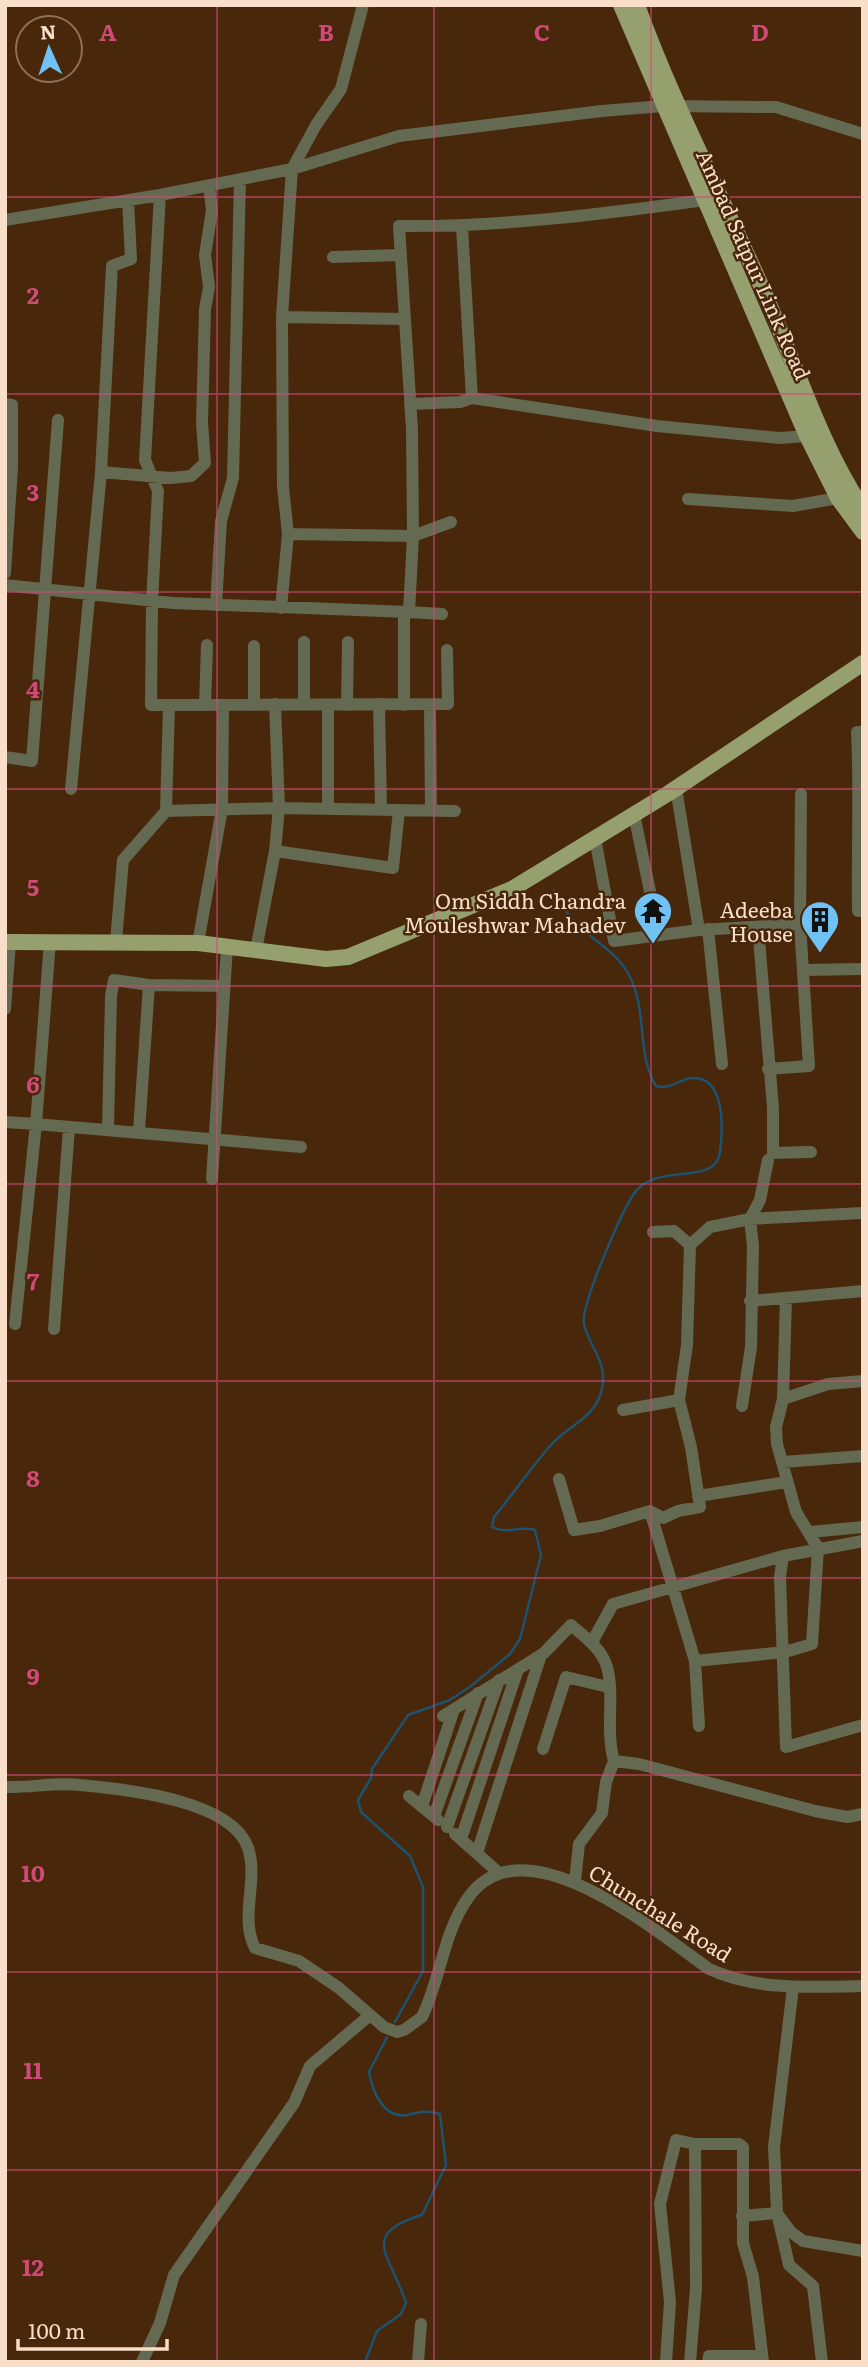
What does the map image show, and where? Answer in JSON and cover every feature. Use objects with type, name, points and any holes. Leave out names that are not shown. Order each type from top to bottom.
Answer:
[{"type":"main road","name":"Ambad Satpur Link Road","points":[[621,5],[671,106],[727,208],[848,487],[863,509]]},
{"type":"main road","name":"Ambad Satpur Link Road","points":[[638,5],[705,200],[807,436],[838,498],[863,533]]},
{"type":"main road","points":[[8,942],[198,943],[326,959],[348,957],[512,889],[676,788],[863,663]]},
{"type":"street","points":[[281,608],[288,534],[283,487],[282,317],[292,169],[316,125],[341,89],[363,5]]},
{"type":"street","points":[[5,220],[160,195],[292,169],[398,136],[589,112],[671,106],[776,107],[863,134]]},
{"type":"street","points":[[216,605],[221,521],[233,469],[240,179]]},
{"type":"street","points":[[101,472],[151,477],[191,476],[205,463],[202,423],[205,309],[209,287],[205,255],[212,210],[209,186]]},
{"type":"street","points":[[160,195],[145,460],[158,491],[152,601],[151,705],[449,704],[447,650]]},
{"type":"street","points":[[71,789],[101,472],[112,266],[131,259],[128,200]]},
{"type":"street","points":[[404,705],[413,536],[410,404],[399,226],[462,227],[705,200]]},
{"type":"street","points":[[462,227],[472,398]]},
{"type":"street","points":[[333,257],[400,256]]},
{"type":"street","points":[[282,317],[403,319]]},
{"type":"street","points":[[410,404],[460,402],[472,398],[657,426],[779,438],[807,436]]},
{"type":"street","points":[[5,404],[12,405],[5,573]]},
{"type":"street","points":[[5,757],[32,761],[58,420]]},
{"type":"street","points":[[688,499],[793,506],[838,498]]},
{"type":"street","points":[[288,534],[413,536],[451,522]]},
{"type":"street","points":[[5,585],[152,601],[442,614]]},
{"type":"street","points":[[304,642],[304,705]]},
{"type":"street","points":[[347,705],[348,642]]},
{"type":"street","points":[[205,705],[207,645]]},
{"type":"street","points":[[254,646],[254,704]]},
{"type":"street","points":[[257,950],[275,851],[279,808],[275,704]]},
{"type":"street","points":[[379,704],[382,810]]},
{"type":"street","points":[[328,705],[328,809]]},
{"type":"street","points":[[430,705],[431,810]]},
{"type":"street","points":[[116,941],[123,860],[166,811],[169,706]]},
{"type":"street","points":[[198,943],[222,809],[222,706]]},
{"type":"street","points":[[863,732],[857,732],[860,809],[858,911],[863,911]]},
{"type":"street","points":[[676,788],[704,929],[723,1064]]},
{"type":"street","points":[[768,1069],[809,1066],[800,924],[801,794]]},
{"type":"street","points":[[166,811],[279,808],[455,811]]},
{"type":"street","points":[[275,851],[393,868],[399,810]]},
{"type":"street","points":[[634,814],[659,935]]},
{"type":"street","points":[[595,838],[614,941],[704,929],[800,924]]},
{"type":"street","points":[[758,927],[773,1108],[773,1153],[811,1152]]},
{"type":"street","points":[[15,1324],[36,1124],[50,941]]},
{"type":"street","points":[[5,1009],[8,942]]},
{"type":"street","points":[[212,1179],[227,947]]},
{"type":"street","points":[[804,970],[863,969]]},
{"type":"street","points":[[108,1129],[111,996],[114,980],[149,985],[225,986]]},
{"type":"street","points":[[139,1131],[149,985]]},
{"type":"street","points":[[5,1122],[216,1137],[301,1147]]},
{"type":"street","points":[[54,1329],[69,1128]]},
{"type":"street","points":[[742,1406],[751,1347],[753,1246],[750,1219],[760,1200],[768,1160]]},
{"type":"street","points":[[559,1479],[574,1530],[600,1526],[650,1511],[663,1518],[700,1507],[679,1400],[687,1345],[690,1245],[710,1227],[750,1219],[863,1213],[863,1208]]},
{"type":"street","points":[[653,1232],[674,1231],[690,1245]]},
{"type":"street","points":[[750,1301],[863,1291]]},
{"type":"street","points":[[695,1661],[785,1652],[812,1644],[818,1548],[796,1511],[777,1444],[776,1427],[783,1399],[786,1298]]},
{"type":"street","points":[[783,1399],[828,1384],[863,1381]]},
{"type":"street","points":[[623,1410],[679,1400]]},
{"type":"street","points":[[783,1462],[863,1456]]},
{"type":"street","points":[[698,1496],[787,1482]]},
{"type":"street","points":[[650,1511],[670,1588],[695,1661],[699,1726]]},
{"type":"street","points":[[810,1532],[863,1527]]},
{"type":"street","points":[[592,1642],[613,1604],[783,1556],[863,1541]]},
{"type":"street","points":[[783,1556],[779,1577],[785,1652],[786,1747],[863,1725]]},
{"type":"street","points":[[422,1806],[449,1713],[541,1655],[571,1625],[592,1642],[607,1665],[609,1745],[614,1761],[606,1782],[602,1813],[579,1844],[575,1881]]},
{"type":"street","points":[[477,1853],[541,1655]]},
{"type":"street","points":[[461,1839],[518,1669]]},
{"type":"street","points":[[543,1749],[566,1677],[608,1688]]},
{"type":"street","points":[[447,1827],[499,1681]]},
{"type":"street","points":[[433,1816],[478,1693]]},
{"type":"street","points":[[614,1761],[639,1764],[847,1818],[863,1814]]},
{"type":"street","points":[[5,1787],[81,1785],[177,1801],[224,1817],[243,1835],[251,1856],[249,1924],[255,1948],[299,1961],[397,2032],[415,2025],[428,2005],[449,1937],[463,1905],[479,1885],[499,1873],[409,1796]]},
{"type":"street","name":"Chunchale Road","points":[[499,1873],[527,1872],[575,1881],[624,1908],[709,1969],[749,1982],[793,1987],[863,1986]]},
{"type":"street","points":[[793,1987],[774,2147],[777,2213],[789,2264],[813,2286],[822,2362]]},
{"type":"street","points":[[142,2362],[160,2323],[174,2275],[294,2103],[310,2066],[370,2015]]},
{"type":"street","points":[[666,2362],[670,2302],[660,2204],[676,2140],[695,2144],[739,2144],[743,2147],[743,2243],[753,2277],[763,2359],[709,2356],[708,2362]]},
{"type":"street","points":[[690,2362],[696,2290],[695,2144]]},
{"type":"street","points":[[742,2216],[777,2213]]},
{"type":"street","points":[[777,2213],[797,2239],[863,2251]]},
{"type":"street","points":[[418,2362],[421,2324]]},
{"type":"waterway","points":[[395,2022],[423,1971],[423,1887],[410,1856],[361,1812],[358,1800],[371,1778],[372,1769],[408,1715],[450,1700],[471,1686],[510,1654],[520,1639],[541,1555],[535,1530],[497,1529],[492,1527],[494,1517],[550,1446],[587,1415],[598,1399],[602,1389],[602,1370],[586,1332],[584,1314],[602,1260],[633,1195],[643,1185],[655,1179],[708,1169],[716,1163],[720,1152],[720,1106],[711,1085],[702,1079],[691,1078],[670,1086],[656,1086],[646,1060],[638,1003],[629,975],[610,951],[571,918],[554,890]]},
{"type":"waterway","points":[[365,2362],[377,2331],[401,2314],[406,2303],[384,2249],[385,2239],[390,2230],[402,2222],[422,2215],[446,2165],[440,2114],[391,2113],[376,2095],[369,2072],[387,2037]]},
{"type":"place","name":"Om Siddh Chandra Mouleshwar Mahadev","points":[[653,945]]},
{"type":"place","name":"Adeeba House","points":[[820,954]]}]
